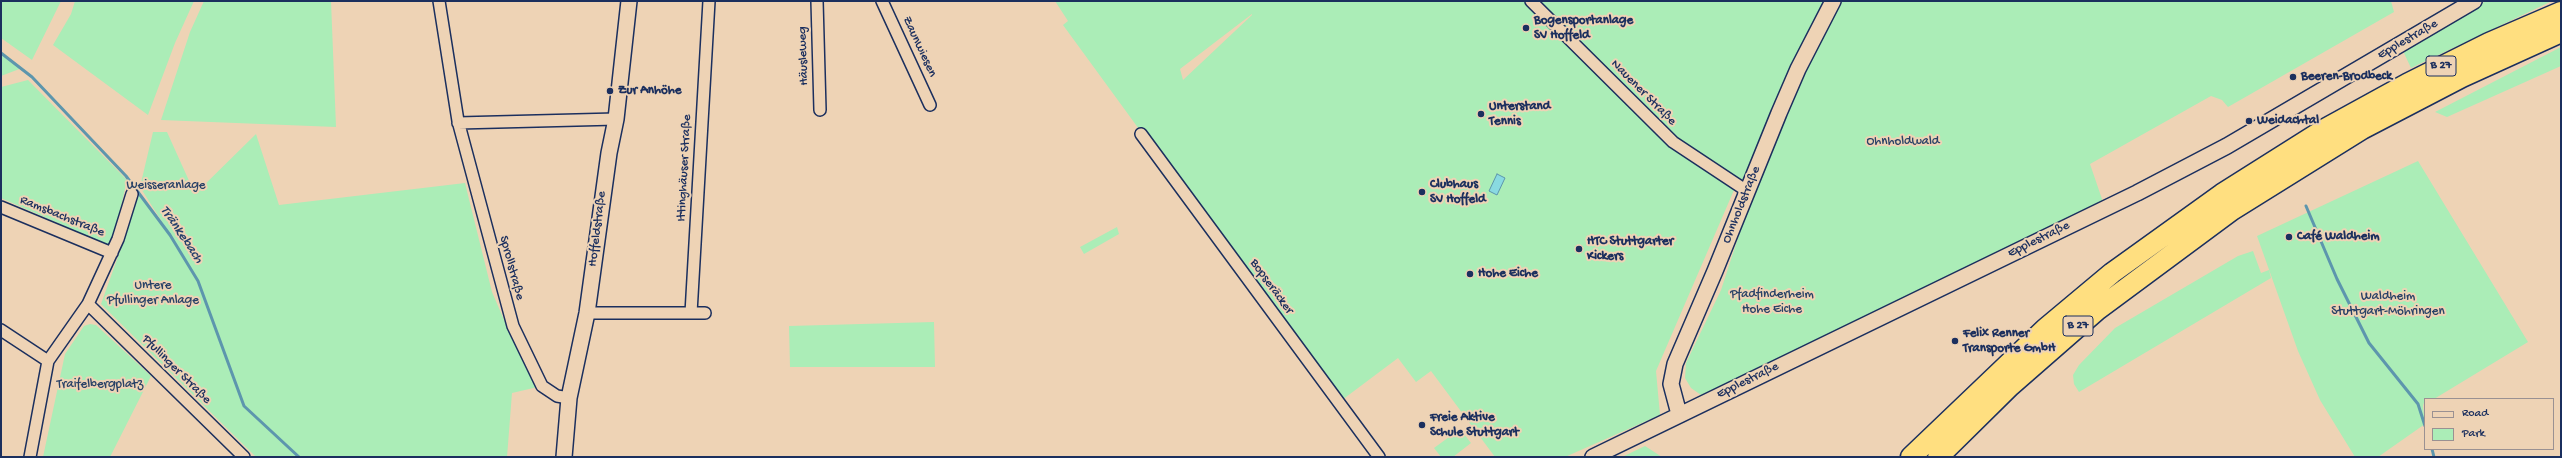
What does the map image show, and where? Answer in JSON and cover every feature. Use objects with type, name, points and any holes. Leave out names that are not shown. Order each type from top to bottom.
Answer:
[{"type":"highway","name":"B 27","points":[[1938,457],[2010,386],[2091,315],[2227,202],[2246,177],[2407,84],[2482,46],[2561,12]]},
{"type":"highway","name":"B 27","points":[[1911,457],[2044,329],[2112,273],[2227,202],[2253,196],[2362,129],[2462,77],[2561,32]]},
{"type":"main road","name":"Hoffeldstraße","points":[[564,457],[569,398],[586,313],[608,153],[616,119],[629,1]]},
{"type":"main road","name":"Ohnholdstraße","points":[[1680,414],[1671,384],[1675,364],[1798,68],[1833,1]]},
{"type":"main road","name":"Epplestraße","points":[[1593,457],[2137,193],[2227,146],[2474,1]]},
{"type":"street","name":"Sprollstraße","points":[[439,1],[458,123],[513,326],[542,386],[557,396],[569,398]]},
{"type":"street","name":"Ittinghäuser Straße","points":[[691,313],[709,1]]},
{"type":"street","name":"Häusleweg","points":[[816,1],[820,110]]},
{"type":"street","name":"Zaunwiesen","points":[[882,1],[930,105]]},
{"type":"street","name":"Nauener Straße","points":[[1531,1],[1668,138],[1747,192]]},
{"type":"street","points":[[458,123],[616,119]]},
{"type":"street","name":"Bopseräcker","points":[[1141,134],[1378,457]]},
{"type":"street","points":[[30,457],[48,361],[88,304],[118,239],[132,194]]},
{"type":"street","name":"Ramsbachstraße","points":[[1,207],[112,253]]},
{"type":"street","name":"Pfullinger Straße","points":[[88,304],[244,457]]},
{"type":"street","points":[[586,313],[705,313]]},
{"type":"street","points":[[1,330],[48,361]]},
{"type":"green space","points":[[1,1],[61,1],[32,60],[1,38]]},
{"type":"green space","points":[[75,1],[194,1],[175,43],[148,115],[53,45],[71,14]]},
{"type":"green space","points":[[204,1],[331,1],[336,127],[161,120],[190,32]]},
{"type":"green space","points":[[1055,1],[1524,1],[1567,43],[1536,1],[2391,1],[2394,12],[2228,107],[2222,100],[2211,96],[2090,164],[2103,202],[1844,329],[1701,395],[1691,388],[1685,378],[1686,363],[1721,290],[1753,192],[1686,149],[1734,190],[1656,371],[1660,415],[1565,457],[1495,457],[1431,371],[1416,382],[1398,358],[1334,406],[1136,125],[1063,25],[1068,21]],"holes":[[[1252,15],[1183,80],[1180,69]]]},
{"type":"green space","points":[[2486,1],[2552,1],[2411,68],[2403,51]]},
{"type":"green space","points":[[2561,47],[2561,66],[2447,117],[2435,112]]},
{"type":"green space","points":[[1,52],[22,68],[1,76]]},
{"type":"green space","points":[[28,80],[127,180],[112,247],[1,198],[1,87]]},
{"type":"green space","points":[[153,132],[167,132],[195,194],[256,134],[279,205],[465,183],[492,292],[511,336],[519,341],[542,386],[512,393],[507,457],[256,457],[101,304],[124,240],[136,190],[164,225],[140,187]]},
{"type":"green space","name":"Waldheim Stuttgart-Möhringen","points":[[2418,161],[2528,342],[2436,398],[2424,398],[2424,425],[2378,457],[2355,457],[2320,400],[2298,351],[2257,236]]},
{"type":"green space","points":[[1117,227],[1119,234],[1084,254],[1080,247]]},
{"type":"green space","points":[[2253,251],[2261,273],[2269,270],[2271,278],[2079,392],[2074,384],[2073,375],[2079,365],[2115,328],[2238,256]]},
{"type":"green space","points":[[934,322],[935,367],[790,367],[789,326]]},
{"type":"green space","name":"Traifelbergplatz","points":[[90,324],[96,325],[151,376],[110,457],[43,457],[65,354],[84,326]]},
{"type":"green space","points":[[1460,429],[1471,443],[1453,457],[1441,457],[1434,448]]},
{"type":"green space","points":[[1645,446],[1662,457],[1622,457]]},
{"type":"water","points":[[1497,174],[1505,178],[1497,195],[1489,191]]},
{"type":"waterway","name":"Tränkebach","points":[[1,53],[32,77],[126,176],[170,235],[198,281],[244,406],[299,457]]},
{"type":"waterway","points":[[2306,206],[2337,279],[2369,343],[2418,404],[2424,423]]},
{"type":"waterway","points":[[2432,450],[2434,457]]},
{"type":"place","name":"Bogensportanlage SV Hoffeld","points":[[1526,28]]},
{"type":"place","name":"Beeren-Brodbeck","points":[[2293,77]]},
{"type":"place","name":"Zur Anhöhe","points":[[610,91]]},
{"type":"place","name":"Unterstand Tennis","points":[[1481,114]]},
{"type":"place","name":"Weidachtal","points":[[2249,121]]},
{"type":"place","name":"Clubhaus SV Hoffeld","points":[[1422,192]]},
{"type":"place","name":"Café Waldheim","points":[[2289,237]]},
{"type":"place","name":"HTC Stuttgarter Kickers","points":[[1579,249]]},
{"type":"place","name":"Hohe Eiche","points":[[1470,274]]},
{"type":"place","name":"Felix Renner Transporte GmbH","points":[[1955,341]]},
{"type":"place","name":"Freie Aktive Schule Stuttgart","points":[[1422,425]]},
{"type":"park label","name":"Ohnholdwald","points":[[1903,142]]},
{"type":"park label","name":"Weisseranlage","points":[[166,186]]},
{"type":"park label","name":"Untere Pfullinger Anlage","points":[[153,294]]},
{"type":"park label","name":"Pfadfinderheim Hohe Eiche","points":[[1772,302]]}]
